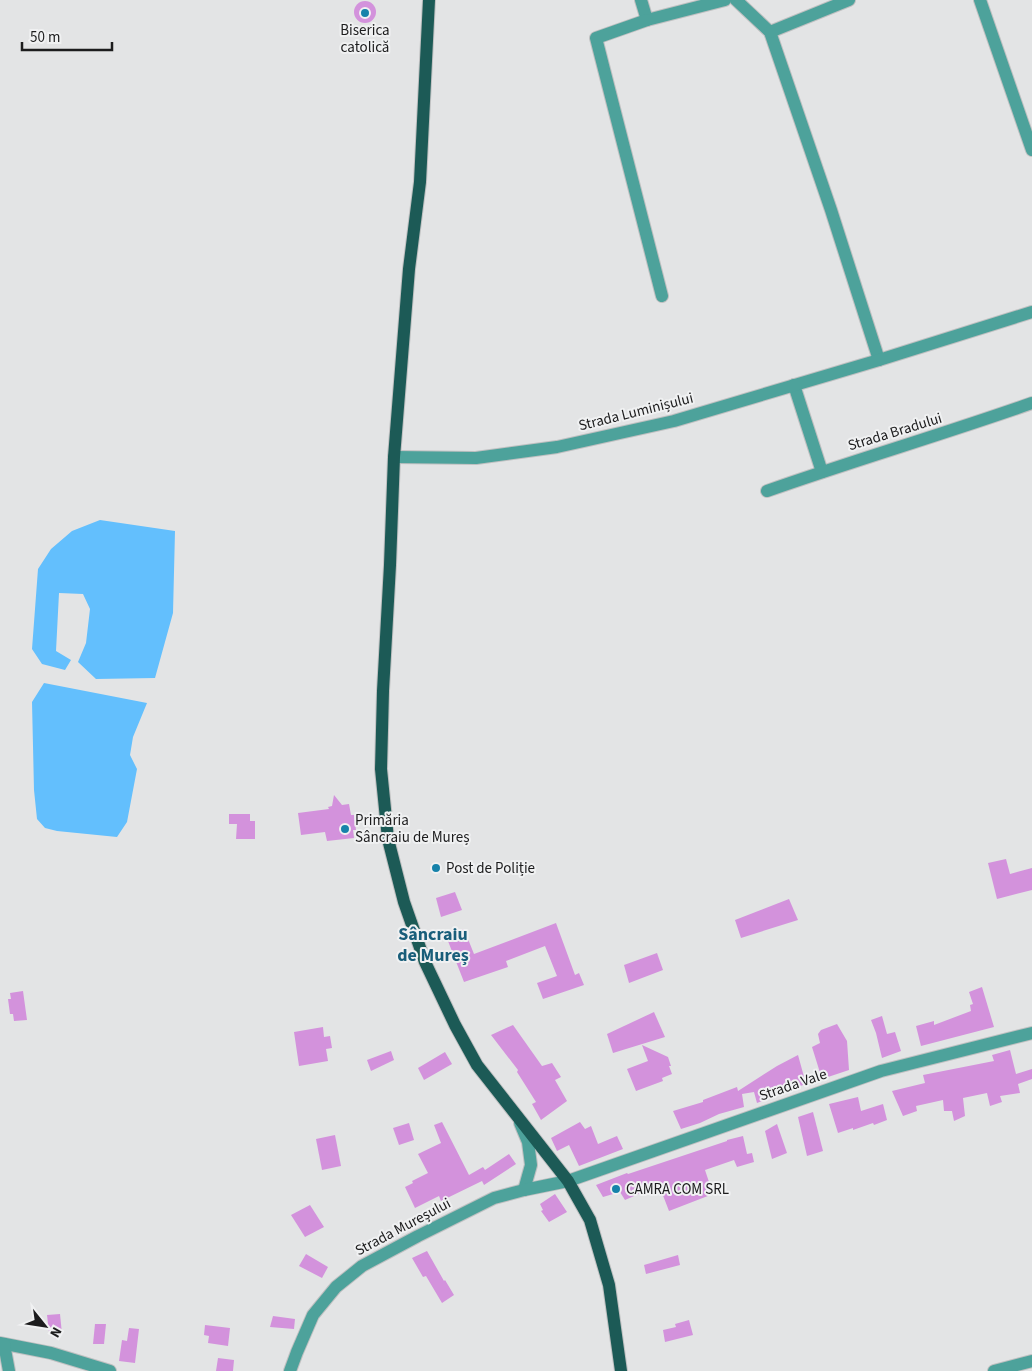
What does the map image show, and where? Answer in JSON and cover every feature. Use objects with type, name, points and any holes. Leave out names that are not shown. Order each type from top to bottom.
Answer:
[{"type":"main road","points":[[429,0],[420,182],[409,268],[394,457],[381,769],[388,839],[404,902],[425,962],[454,1025],[478,1065],[568,1180],[590,1220],[609,1285],[621,1371]]},
{"type":"street","points":[[641,0],[647,20]]},
{"type":"street","points":[[662,296],[596,38],[647,20],[725,0]]},
{"type":"street","points":[[736,0],[770,32],[828,200],[879,360]]},
{"type":"street","points":[[770,32],[849,0]]},
{"type":"street","points":[[980,0],[1028,124],[1032,150]]},
{"type":"street","name":"Strada Luminișului","points":[[394,457],[476,458],[557,447],[674,421],[1032,312]]},
{"type":"street","points":[[794,385],[822,472]]},
{"type":"street","name":"Strada Bradului","points":[[767,492],[822,472],[975,424],[1032,403]]},
{"type":"street","name":"Strada Vale","points":[[568,1180],[881,1071],[1032,1033]]},
{"type":"street","points":[[518,1118],[528,1142],[531,1165],[524,1190]]},
{"type":"street","name":"Strada Mureșului","points":[[290,1371],[313,1315],[336,1287],[362,1266],[494,1198],[568,1180]]},
{"type":"street","points":[[9,1371],[2,1343],[51,1353],[110,1371]]},
{"type":"street","points":[[994,1371],[1032,1360]]},
{"type":"water","points":[[100,520],[175,531],[173,613],[155,678],[96,679],[78,662],[86,643],[90,609],[83,594],[59,593],[56,651],[71,660],[65,670],[42,664],[32,649],[38,569],[51,549],[72,531]]},
{"type":"water","points":[[44,683],[147,703],[133,737],[130,755],[137,769],[127,822],[117,837],[57,831],[45,828],[37,819],[34,790],[32,702]]},
{"type":"building","name":"Biserica catolică","points":[[365,1],[373,4],[376,12],[373,20],[365,23],[357,20],[354,12],[357,4]]},
{"type":"building","points":[[334,795],[342,805],[349,804],[351,815],[354,815],[356,830],[353,830],[354,838],[327,841],[325,832],[301,835],[298,813],[329,809],[328,807],[332,806]]},
{"type":"building","points":[[229,814],[250,814],[250,821],[255,821],[255,839],[236,839],[237,824],[229,824]]},
{"type":"building","points":[[1006,859],[1010,874],[1032,868],[1032,890],[997,899],[988,863]]},
{"type":"building","points":[[455,892],[462,910],[441,917],[436,898]]},
{"type":"building","points":[[789,899],[798,920],[741,938],[735,920]]},
{"type":"building","points":[[556,923],[575,975],[579,973],[584,985],[543,999],[537,983],[557,976],[545,946],[506,961],[508,967],[464,982],[446,936],[464,929],[474,954]]},
{"type":"building","points":[[657,953],[663,970],[629,983],[624,965]]},
{"type":"building","points":[[982,987],[994,1027],[921,1046],[916,1026],[934,1021],[934,1025],[971,1011],[970,1005],[973,1004],[969,992]]},
{"type":"building","points":[[23,991],[27,1020],[14,1021],[13,1014],[10,1014],[8,999],[11,999],[10,993]]},
{"type":"building","points":[[654,1012],[665,1037],[613,1053],[607,1034]]},
{"type":"building","points":[[882,1016],[887,1034],[895,1032],[901,1051],[882,1058],[871,1020]]},
{"type":"building","points":[[837,1024],[847,1041],[849,1070],[822,1079],[812,1047],[820,1043],[818,1034],[821,1030]]},
{"type":"building","points":[[513,1025],[542,1066],[552,1063],[561,1077],[555,1080],[567,1101],[541,1120],[532,1104],[536,1102],[517,1072],[518,1070],[491,1035]]},
{"type":"building","points":[[323,1027],[324,1037],[330,1036],[332,1048],[326,1049],[328,1061],[299,1066],[294,1032]]},
{"type":"building","points":[[642,1045],[668,1057],[672,1074],[662,1078],[663,1081],[636,1091],[627,1069],[648,1061]]},
{"type":"building","points":[[1010,1050],[1016,1074],[1032,1069],[1032,1079],[1018,1084],[1020,1093],[1000,1096],[1002,1102],[990,1106],[987,1093],[963,1098],[965,1116],[954,1121],[952,1111],[944,1111],[943,1100],[916,1106],[917,1111],[903,1116],[892,1091],[925,1083],[923,1075],[994,1061],[992,1055]]},
{"type":"building","points":[[391,1051],[394,1060],[371,1071],[367,1060]]},
{"type":"building","points":[[445,1052],[452,1064],[424,1080],[418,1068]]},
{"type":"building","points":[[798,1055],[806,1084],[757,1103],[754,1092],[742,1094],[744,1107],[719,1114],[681,1129],[673,1111],[703,1102],[703,1100],[737,1087],[738,1091]]},
{"type":"building","points":[[858,1097],[861,1111],[883,1104],[887,1120],[838,1133],[829,1104]]},
{"type":"building","points":[[813,1112],[823,1151],[807,1156],[798,1117]]},
{"type":"building","points":[[442,1122],[469,1175],[483,1167],[485,1170],[509,1154],[516,1164],[484,1185],[482,1181],[441,1201],[439,1196],[415,1208],[405,1187],[428,1173],[418,1154],[441,1143],[434,1125]]},
{"type":"building","points":[[580,1122],[585,1129],[591,1126],[598,1144],[617,1136],[623,1149],[579,1166],[569,1145],[557,1151],[551,1138]]},
{"type":"building","points":[[409,1123],[414,1140],[399,1145],[393,1128]]},
{"type":"building","points":[[777,1124],[787,1153],[772,1159],[765,1131]]},
{"type":"building","points":[[335,1135],[341,1166],[322,1170],[316,1139]]},
{"type":"building","points":[[743,1136],[747,1154],[752,1153],[754,1162],[737,1167],[734,1160],[705,1170],[713,1194],[669,1211],[659,1185],[625,1200],[620,1192],[603,1197],[596,1185],[627,1173]]},
{"type":"building","points":[[555,1194],[567,1212],[549,1222],[541,1211],[543,1210],[540,1204]]},
{"type":"building","points":[[310,1205],[324,1227],[305,1237],[291,1215]]},
{"type":"building","points":[[427,1251],[454,1295],[442,1303],[426,1276],[423,1277],[412,1258]]},
{"type":"building","points":[[306,1254],[328,1267],[322,1278],[299,1266]]},
{"type":"building","points":[[678,1255],[680,1265],[646,1274],[644,1265]]},
{"type":"building","points":[[60,1314],[62,1334],[56,1339],[49,1332],[47,1315]]},
{"type":"building","points":[[273,1316],[295,1319],[294,1329],[270,1327]]},
{"type":"building","points":[[689,1320],[693,1335],[665,1342],[663,1330],[676,1327],[675,1324]]},
{"type":"building","points":[[95,1324],[106,1324],[104,1344],[93,1344]]},
{"type":"building","points":[[205,1325],[230,1328],[228,1346],[208,1343],[209,1336],[204,1335]]},
{"type":"building","points":[[129,1328],[139,1329],[135,1363],[119,1361],[122,1340],[127,1341]]},
{"type":"building","points":[[218,1358],[234,1360],[233,1371],[216,1371]]},
{"type":"place","name":"Biserica catolică","points":[[365,13]]},
{"type":"place","name":"Primăria Sâncraiu de Mureș","points":[[345,829]]},
{"type":"place","name":"Post de Poliție","points":[[436,868]]},
{"type":"place","name":"CAMRA COM SRL","points":[[616,1189]]},
{"type":"district","name":"Sâncraiu de Mureș","points":[[433,944]]}]
